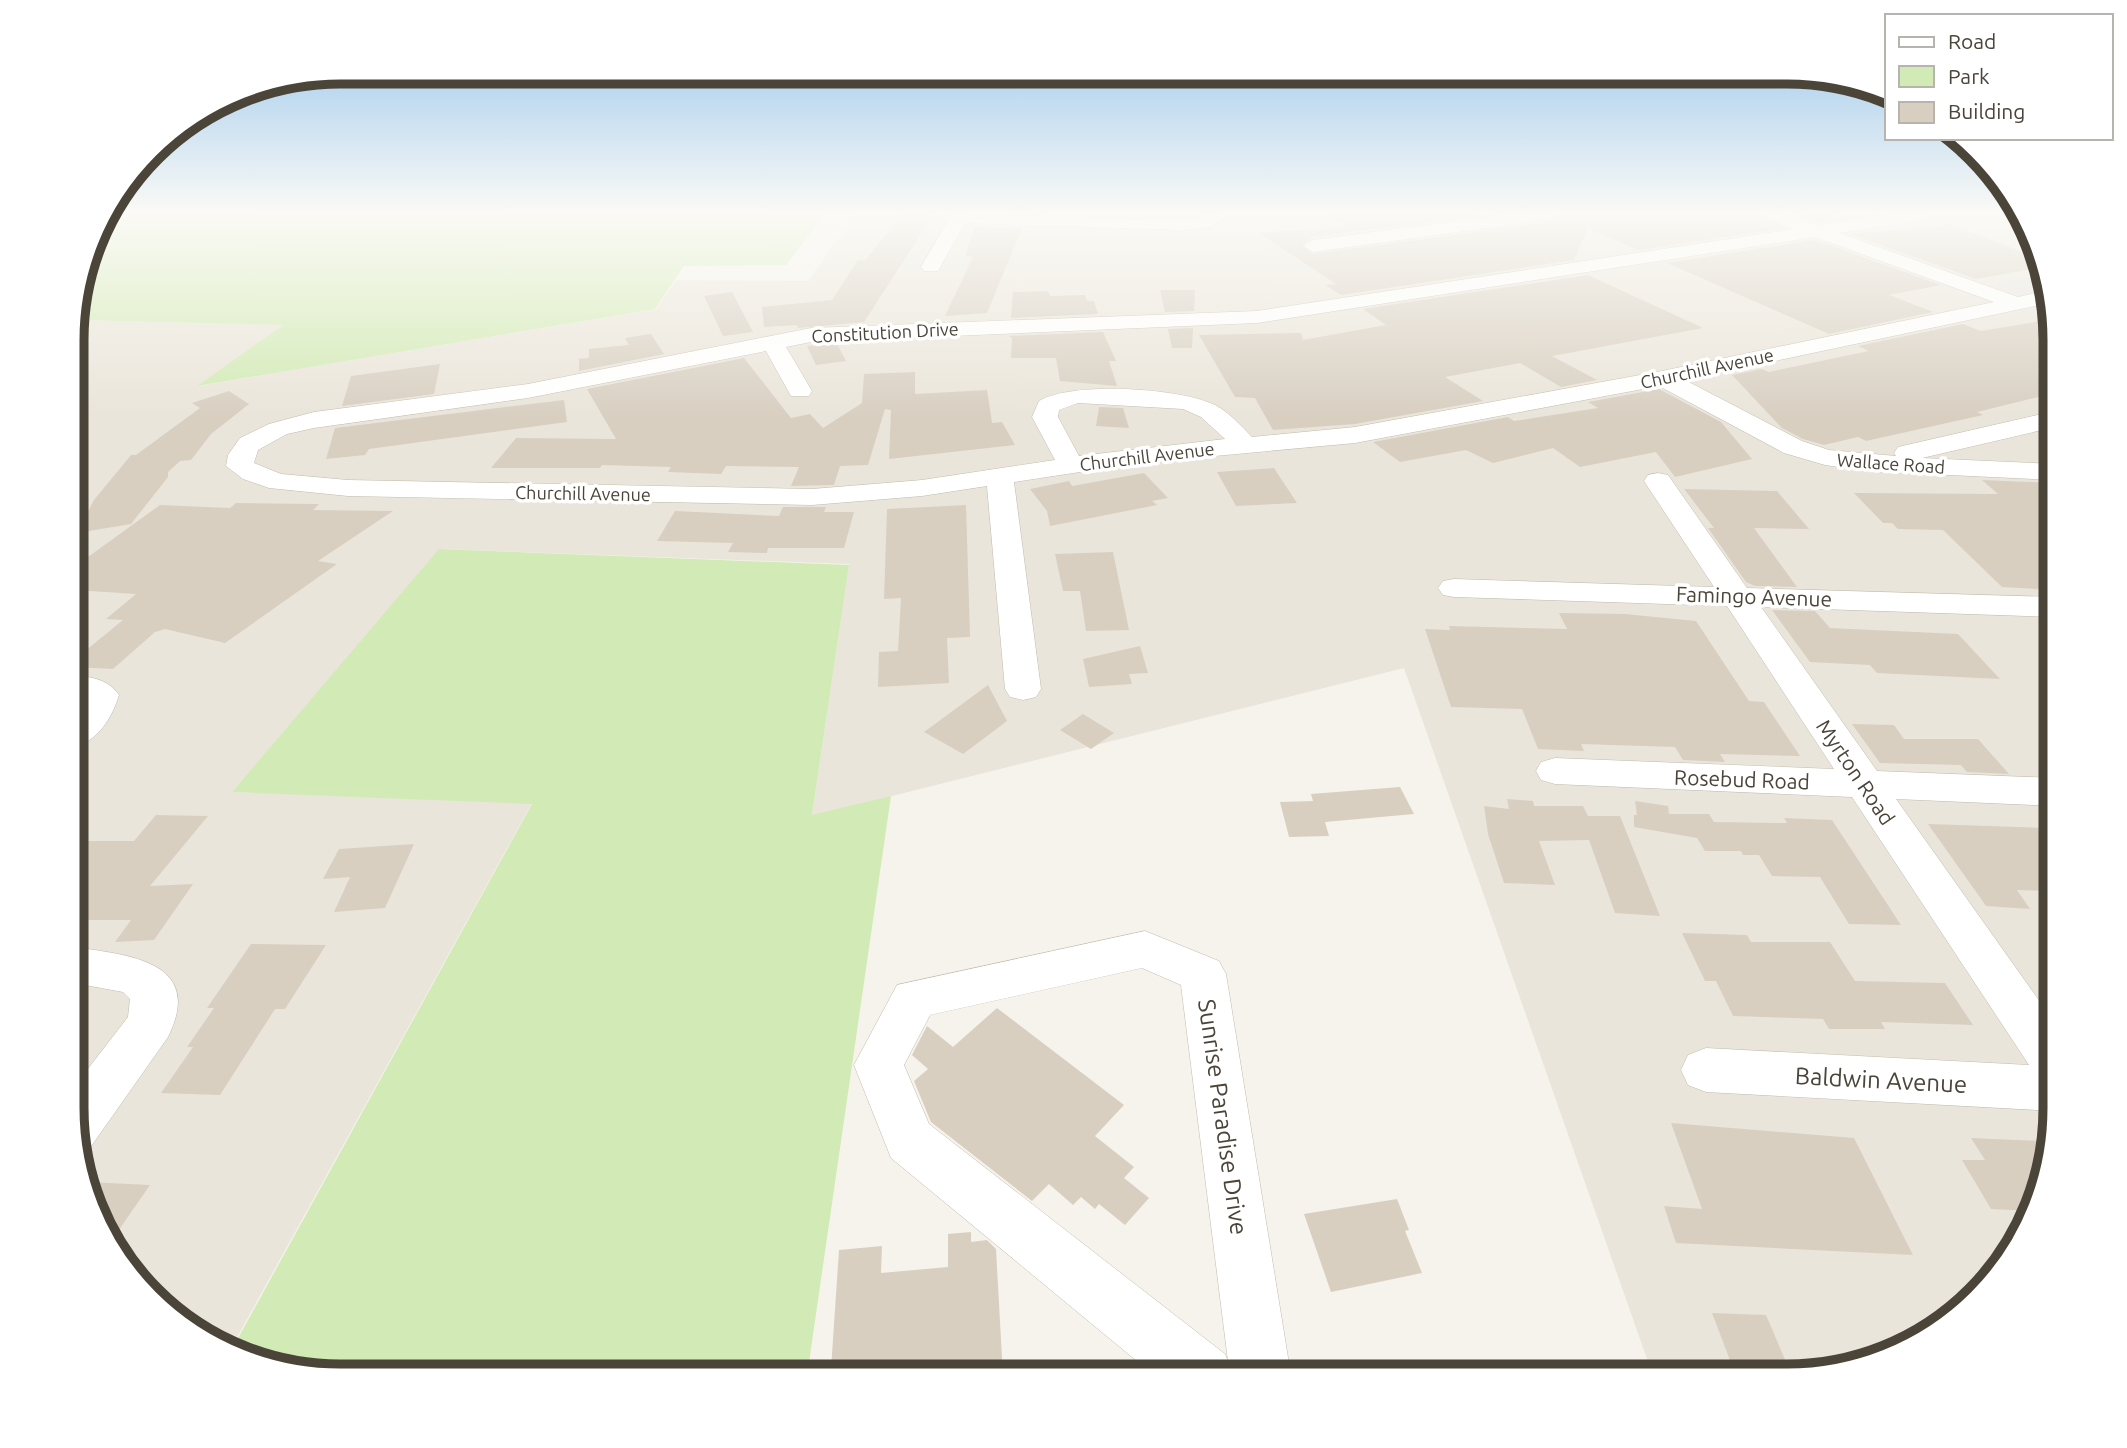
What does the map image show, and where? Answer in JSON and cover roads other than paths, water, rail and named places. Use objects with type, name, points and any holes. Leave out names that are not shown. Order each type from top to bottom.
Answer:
[{"type":"street","name":"Constitution Drive","points":[[240,466],[241,455],[249,444],[278,429],[314,420],[528,391],[811,335],[902,329],[1257,317],[1494,282]]},
{"type":"street","points":[[1956,282],[2017,303]]},
{"type":"street","name":"Churchill Avenue","points":[[240,466],[255,476],[286,484],[348,488],[778,497],[868,494],[1071,465],[1245,444],[1355,435],[1662,378],[2040,298]]},
{"type":"street","points":[[772,342],[800,391]]},
{"type":"street","name":"Wallace Road","points":[[1662,378],[1793,447],[1825,457],[1865,463],[2043,471]]},
{"type":"street","points":[[1071,465],[1045,417],[1048,406],[1078,396],[1186,402],[1210,412],[1245,444]]},
{"type":"street","points":[[1865,463],[2043,422]]},
{"type":"street","points":[[1000,476],[1023,689]]},
{"type":"street","name":"Myrton Road","points":[[1658,481],[2043,1046]]},
{"type":"street","name":"Famingo Avenue","points":[[1454,588],[2043,607]]},
{"type":"street","points":[[84,688],[101,695],[95,713],[84,725]]},
{"type":"street","name":"Rosebud Road","points":[[1555,771],[2043,792]]},
{"type":"street","name":"Sunrise Paradise Drive","points":[[1188,1364],[910,1141],[879,1065],[914,999],[1145,949],[1203,974],[1258,1364]]},
{"type":"street","points":[[84,967],[137,976],[154,994],[151,1023],[84,1114]]},
{"type":"street","name":"Baldwin Avenue","points":[[1706,1070],[2043,1088]]}]
